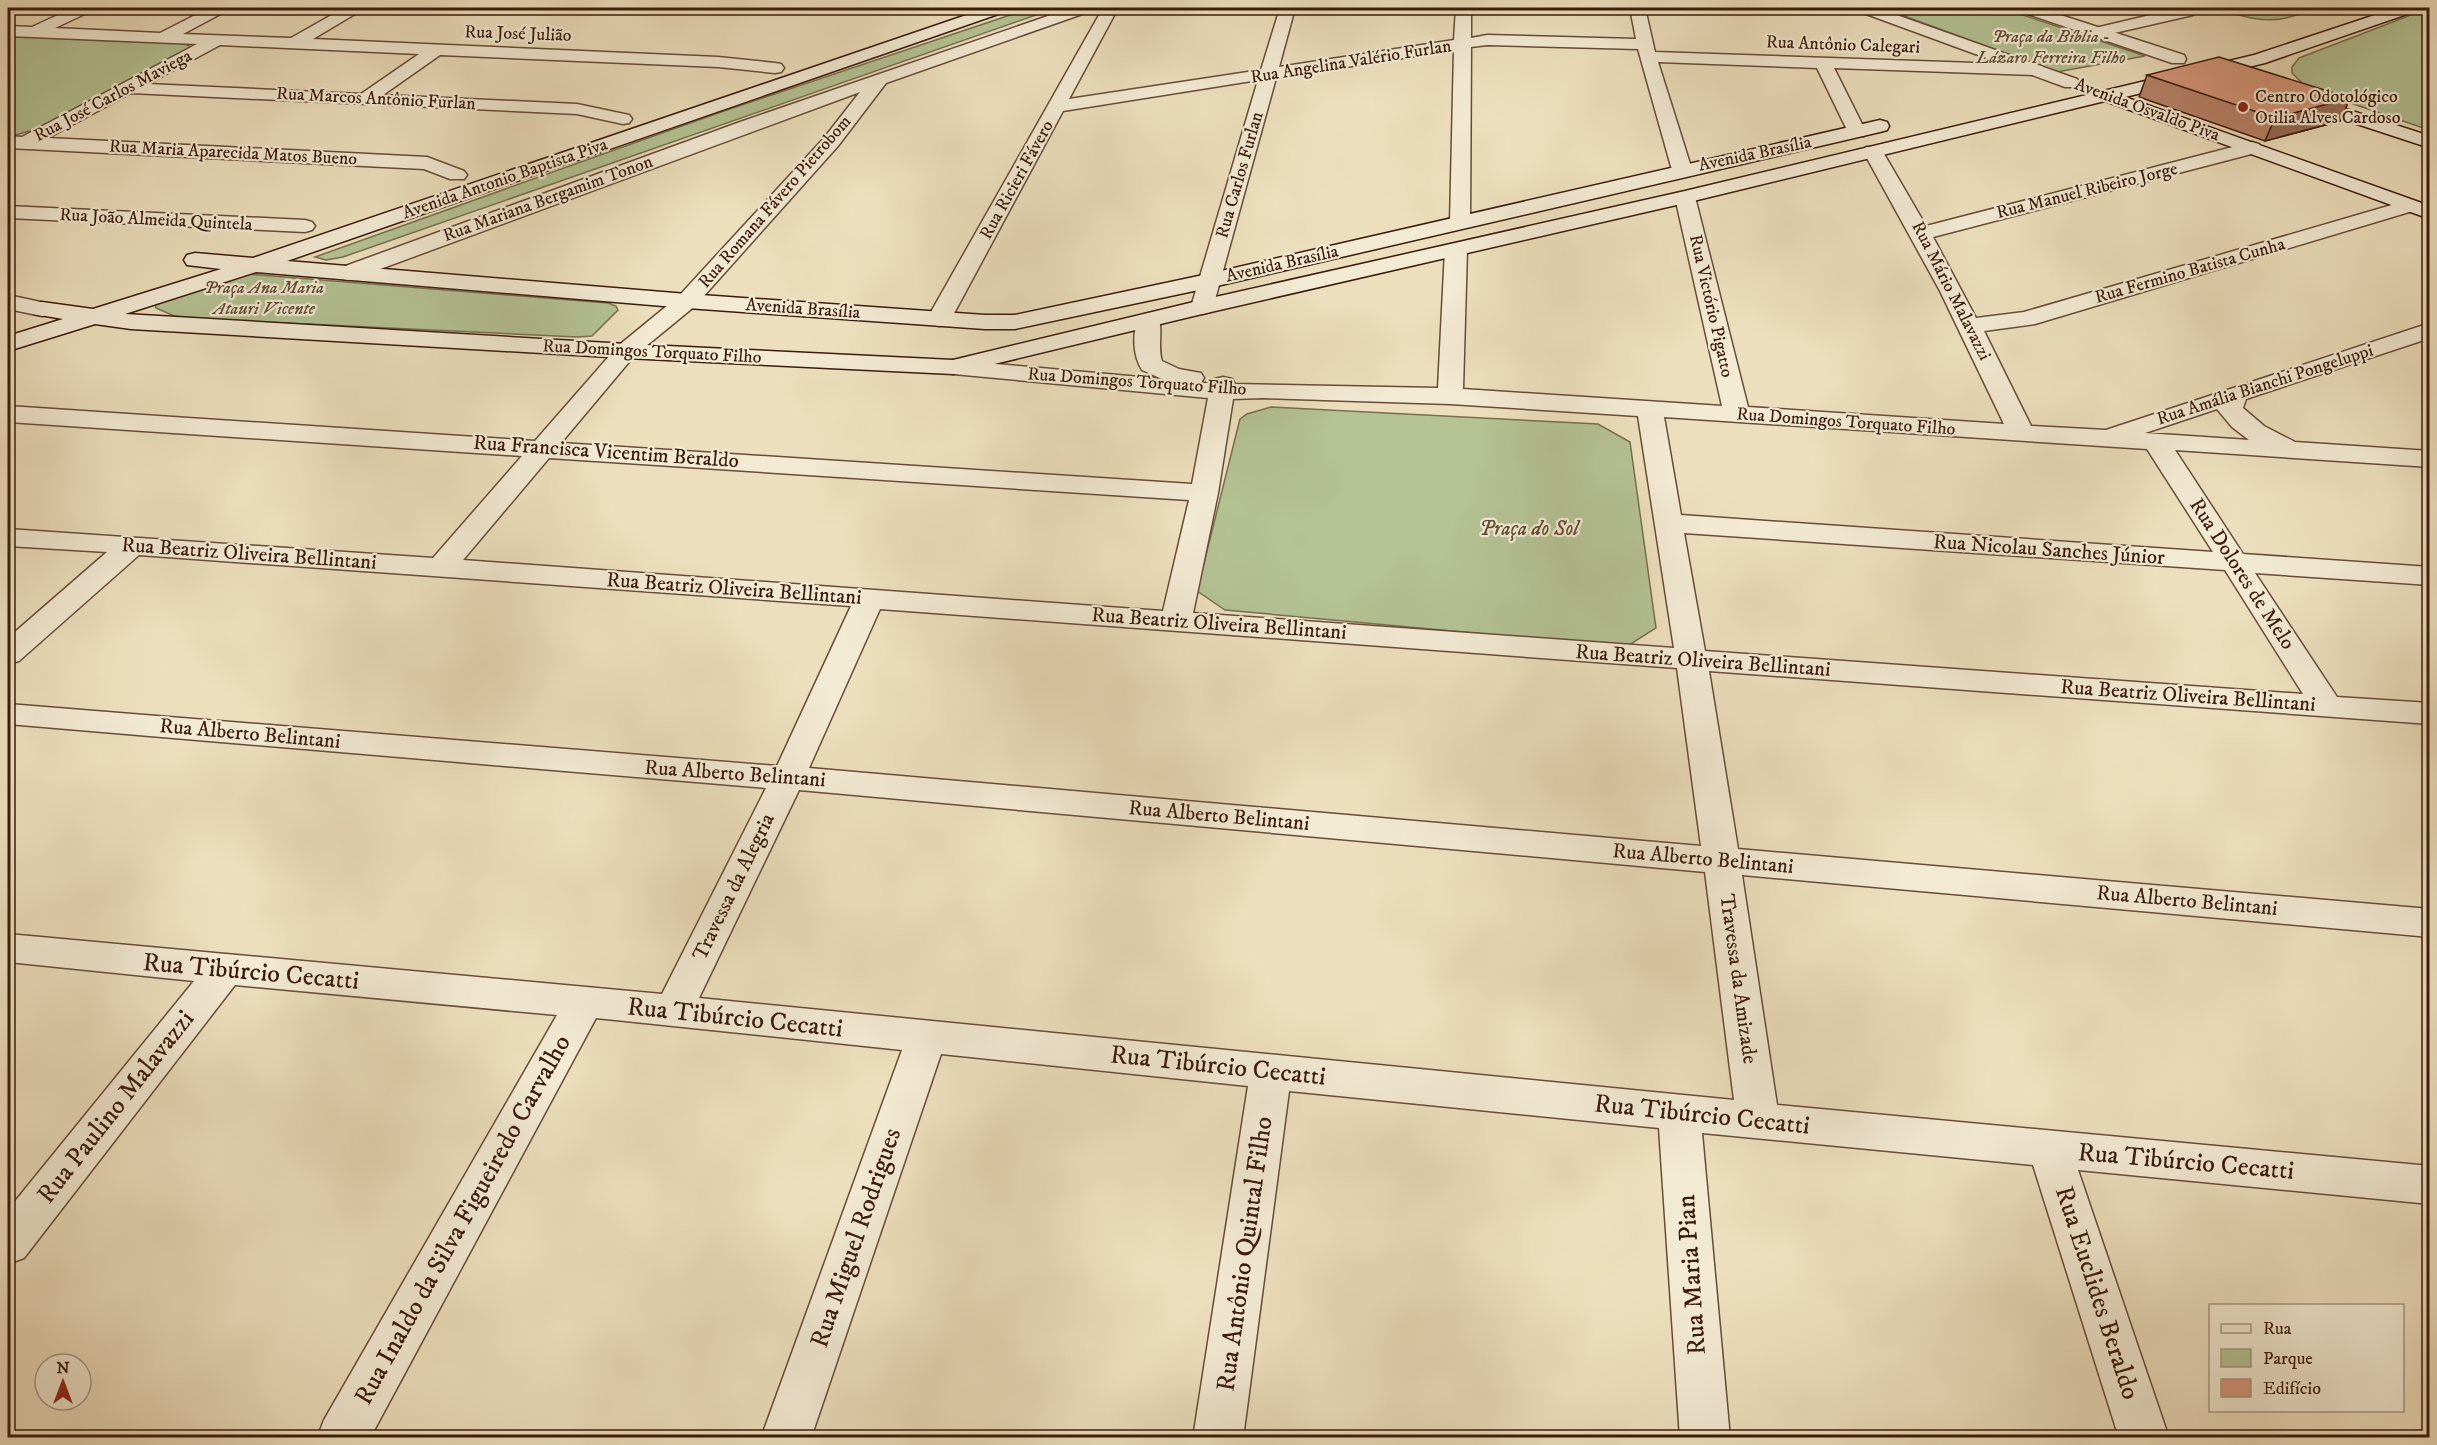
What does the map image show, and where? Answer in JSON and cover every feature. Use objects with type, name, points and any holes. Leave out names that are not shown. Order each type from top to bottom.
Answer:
[{"type":"street","points":[[34,32],[85,8]]},
{"type":"street","points":[[164,38],[220,8]]},
{"type":"street","points":[[295,43],[354,8]]},
{"type":"street","name":"Avenida Antonio Baptista Piva","points":[[523,153],[957,8]]},
{"type":"street","name":"Avenida Antonio Baptista Piva","points":[[8,344],[86,306],[255,265],[1001,8]]},
{"type":"street","name":"Rua Mariana Bergamim Tonon","points":[[348,273],[747,126],[1085,8]]},
{"type":"street","name":"Rua Ricieri Fávero","points":[[939,318],[1058,106],[1087,38],[1110,8]]},
{"type":"street","name":"Rua Carlos Furlan","points":[[1202,307],[1287,8]]},
{"type":"street","points":[[1460,222],[1463,8]]},
{"type":"street","points":[[1638,8],[1647,50],[1682,170]]},
{"type":"street","points":[[1864,8],[2037,81]]},
{"type":"street","points":[[2025,8],[2184,57],[2239,79]]},
{"type":"street","points":[[2097,32],[2187,12],[2187,8]]},
{"type":"street","name":"Avenida Brasília","points":[[953,367],[1202,307],[1685,197],[2259,59],[2410,8]]},
{"type":"street","name":"Rua José Julião","points":[[8,31],[718,62],[775,68]]},
{"type":"street","points":[[1018,31],[1060,32]]},
{"type":"street","points":[[878,34],[893,35],[903,41]]},
{"type":"street","name":"Rua José Carlos Maviega","points":[[8,153],[17,142],[218,40]]},
{"type":"street","name":"Rua Angelina Valério Furlan","points":[[1058,106],[1487,40],[1647,50]]},
{"type":"street","points":[[366,98],[437,50]]},
{"type":"street","name":"Rua Antônio Calegari","points":[[1647,50],[2037,81]]},
{"type":"street","points":[[2149,66],[2184,57]]},
{"type":"street","points":[[1823,63],[1857,132]]},
{"type":"street","name":"Rua Romana Fávero Pietrobom","points":[[441,567],[626,351],[687,302],[818,133],[880,79]]},
{"type":"street","name":"Avenida Osvaldo Piva","points":[[2037,81],[2078,82],[2107,96],[2419,210]]},
{"type":"street","name":"Rua Marcos Antônio Furlan","points":[[127,88],[577,109],[623,119]]},
{"type":"street","points":[[2284,94],[2430,142]]},
{"type":"street","name":"Avenida Brasília","points":[[195,260],[687,302],[1015,322],[1208,281],[1682,170],[1902,122]]},
{"type":"street","name":"Rua Mariana Bergamim Tonon","points":[[747,126],[818,133]]},
{"type":"street","name":"Rua Maria Aparecida Matos Bueno","points":[[17,142],[427,163],[457,175]]},
{"type":"street","name":"Rua Manuel Ribeiro Jorge","points":[[1922,233],[2252,148]]},
{"type":"street","name":"Rua Mário Malavazzi","points":[[1874,151],[1922,233],[1970,325],[2022,434]]},
{"type":"street","name":"Avenida Antonio Baptista Piva","points":[[424,186],[479,168]]},
{"type":"street","name":"Rua Victório Pigatto","points":[[1685,197],[1737,415]]},
{"type":"street","name":"Rua Fermino Batista Cunha","points":[[1970,325],[2026,319],[2419,210]]},
{"type":"street","name":"Rua João Almeida Quintela","points":[[8,212],[305,226]]},
{"type":"street","points":[[173,267],[327,218]]},
{"type":"street","points":[[1450,396],[1456,250]]},
{"type":"street","name":"Rua Domingos Torquato Filho","points":[[8,302],[42,309],[86,306],[131,322],[626,351],[953,367],[1262,391],[1450,396],[1650,411],[2430,459]]},
{"type":"street","points":[[8,321],[42,309]]},
{"type":"street","name":"Rua Domingos Torquato Filho","points":[[1149,321],[1146,350],[1151,364],[1173,375],[1223,388]]},
{"type":"street","name":"Rua Amália Bianchi Pongeluppi","points":[[2100,439],[2234,397],[2430,330]]},
{"type":"street","points":[[1176,620],[1204,493],[1223,388]]},
{"type":"street","points":[[2234,397],[2230,409],[2238,419],[2255,432],[2292,451]]},
{"type":"street","name":"Travessa da Amizade","points":[[1650,411],[1703,731],[1758,1120]]},
{"type":"street","name":"Rua Francisca Vicentim Beraldo","points":[[8,414],[543,447],[1204,493]]},
{"type":"street","name":"Rua Dolores de Melo","points":[[2157,443],[2326,705]]},
{"type":"street","name":"Rua Nicolau Sanches Júnior","points":[[1668,523],[2430,576]]},
{"type":"street","name":"Rua Beatriz Oliveira Bellintani","points":[[8,537],[869,600],[1176,620],[1690,661],[2430,714]]},
{"type":"street","points":[[8,654],[132,546]]},
{"type":"street","name":"Travessa da Alegria","points":[[673,1011],[788,778],[869,600]]},
{"type":"street","name":"Rua Alberto Belintani","points":[[8,714],[788,778],[2430,923]]},
{"type":"street","name":"Rua Tibúrcio Cecatti","points":[[8,948],[224,971],[585,1002],[926,1039],[2430,1185]]},
{"type":"street","name":"Rua Paulino Malavazzi","points":[[8,1244],[224,971]]},
{"type":"street","name":"Rua Inaldo da Silva Figueiredo Carvalho","points":[[342,1437],[585,1002]]},
{"type":"street","name":"Rua Miguel Rodrigues","points":[[786,1437],[926,1039]]},
{"type":"street","name":"Rua Antônio Quintal Filho","points":[[1218,1437],[1271,1071]]},
{"type":"street","name":"Rua Maria Pian","points":[[1679,1113],[1705,1437]]},
{"type":"street","name":"Rua Euclides Beraldo","points":[[2049,1149],[2144,1437]]},
{"type":"green space","points":[[1031,8],[1056,8],[343,257],[326,260],[315,257],[721,112]]},
{"type":"green space","name":"Praça da Bíblia - Lázaro Ferreira Filho","points":[[1882,8],[2002,8],[2145,56],[2057,72]]},
{"type":"green space","points":[[2221,8],[2313,8],[2290,17],[2270,20],[2244,16]]},
{"type":"green space","points":[[2429,8],[2429,130],[2307,88],[2292,73],[2292,67],[2299,58]]},
{"type":"green space","points":[[8,34],[180,41],[191,47],[37,129],[8,137]]},
{"type":"green space","name":"Praça Ana Maria Atauri Vicente","points":[[247,274],[608,303],[616,306],[618,310],[592,336],[577,337],[199,319],[174,316],[156,308],[155,304]]},
{"type":"green space","name":"Praça do Sol","points":[[1271,407],[1598,424],[1630,442],[1656,628],[1626,647],[1225,610],[1197,591],[1240,419],[1247,414]]},
{"type":"building","points":[[2219,57],[2350,98],[2275,118],[2147,75]]},
{"type":"place","name":"Centro Odotológico Otilia Alves Cardoso","points":[[2243,107]]}]
